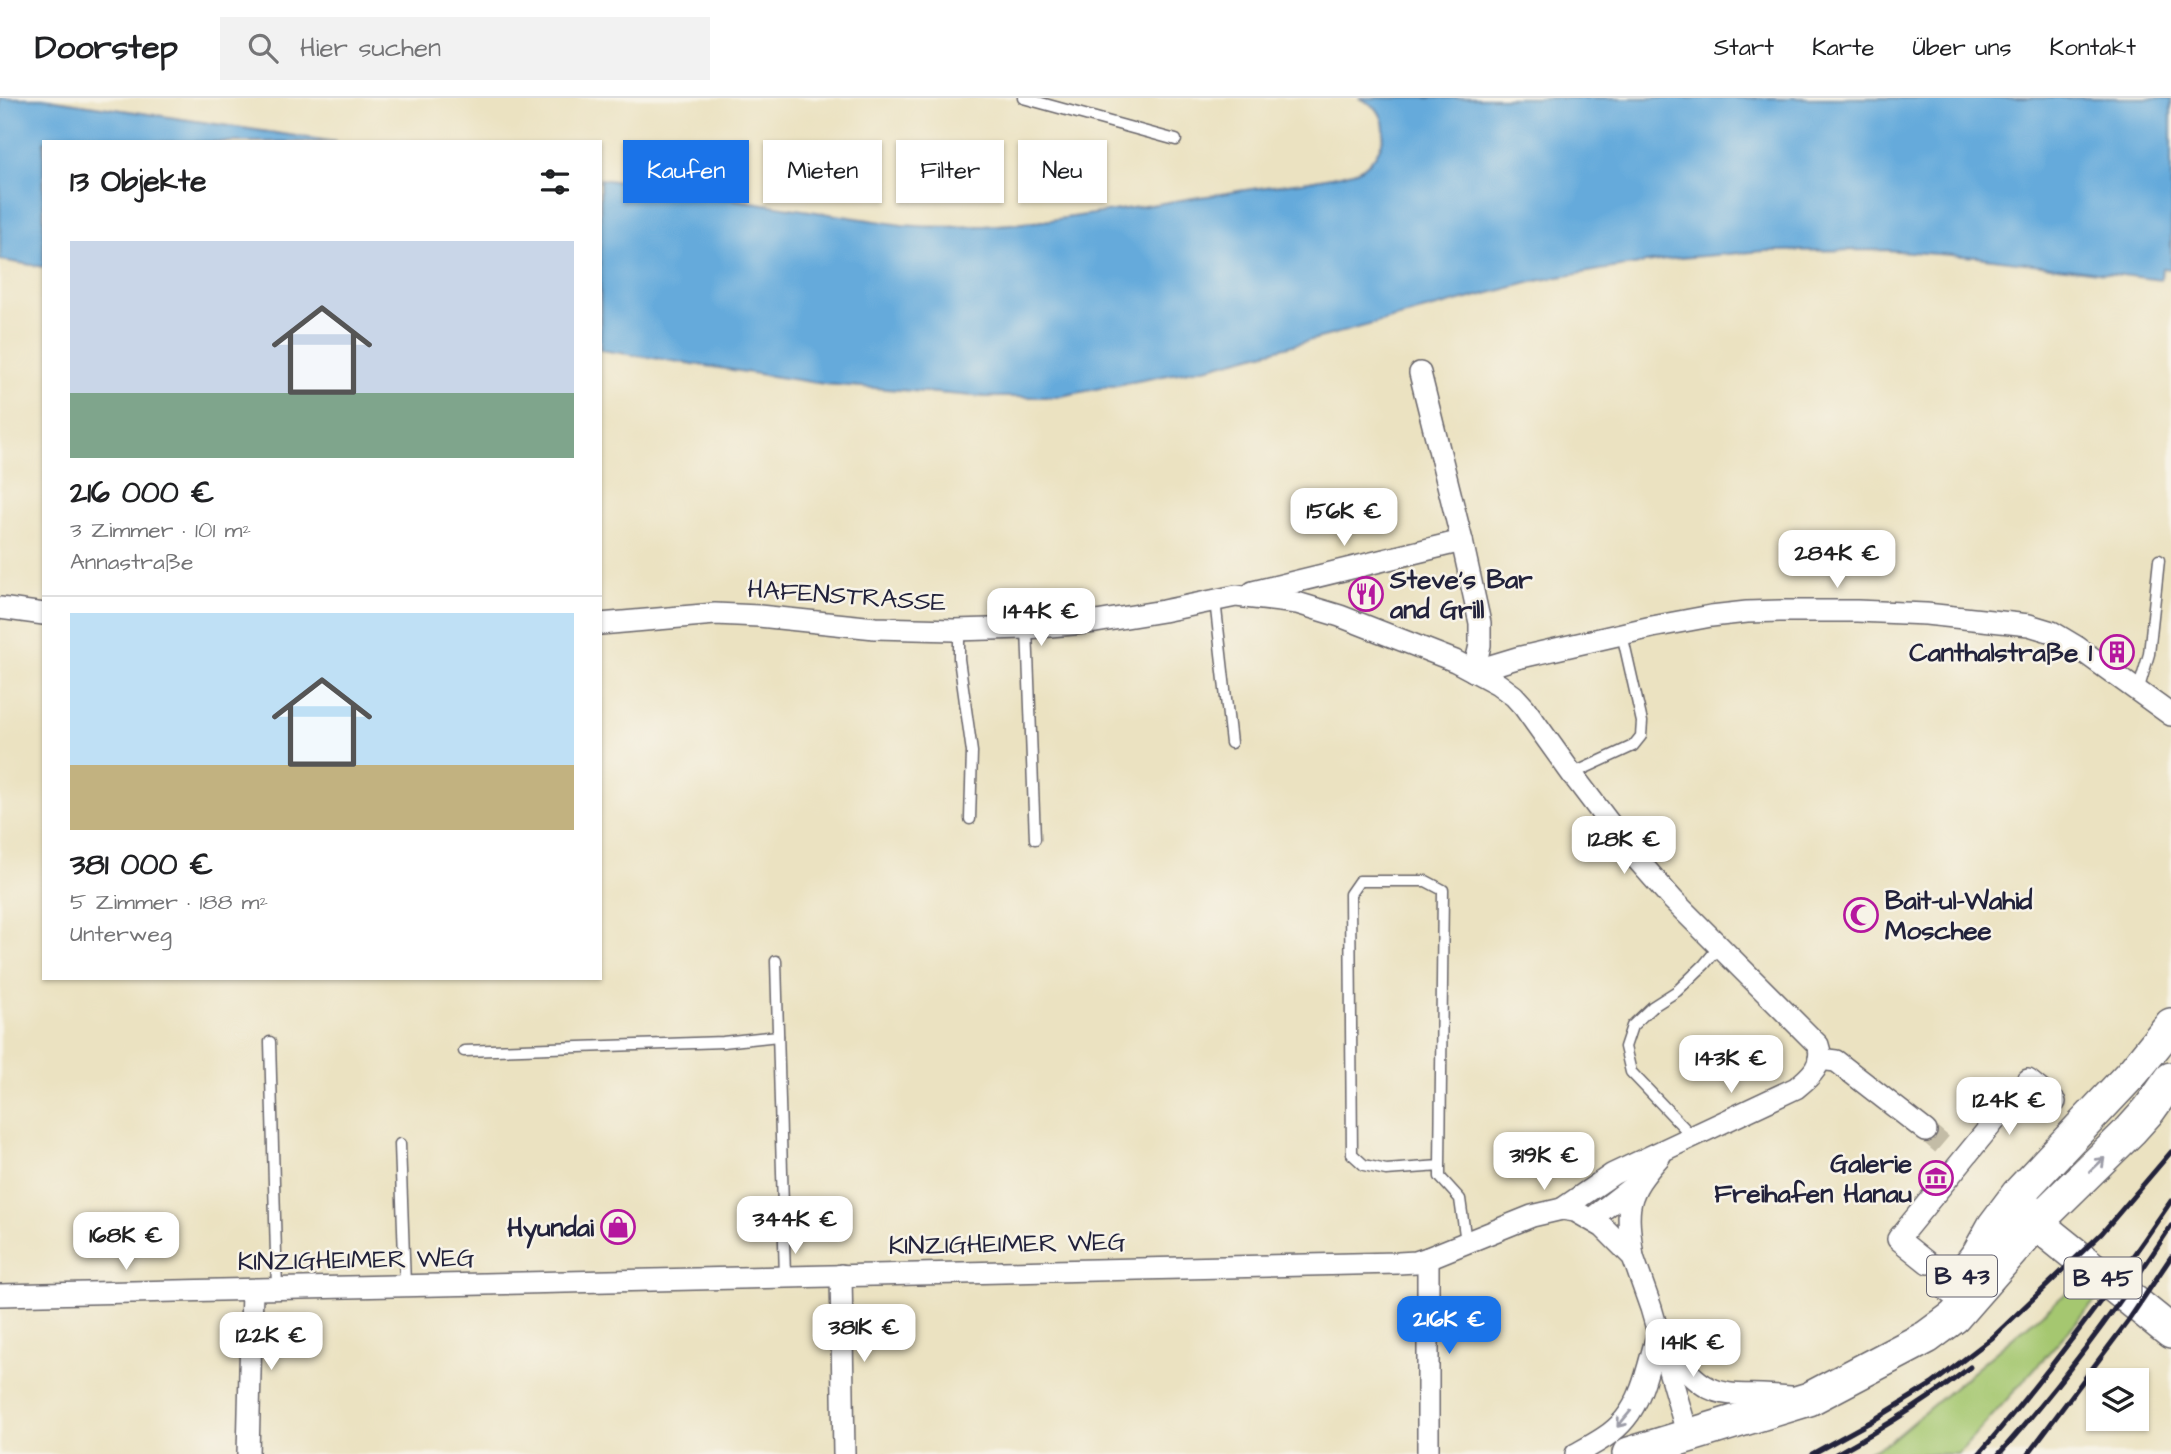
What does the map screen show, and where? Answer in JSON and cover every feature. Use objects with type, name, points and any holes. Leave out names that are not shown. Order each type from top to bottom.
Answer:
[{"type":"main road","name":"B 43","points":[[1899,1351],[1959,1280],[2018,1194],[2134,1071],[2171,1025]]},
{"type":"main road","name":"B 43","points":[[1629,1454],[1809,1399],[1927,1337],[1954,1317],[2041,1217],[2131,1130],[2171,1079]]},
{"type":"main road","name":"B 45","points":[[2018,1194],[2171,1332]]},
{"type":"main road","name":"B 45","points":[[2041,1217],[2171,1309]]},
{"type":"street","points":[[1420,373],[1480,623],[1480,645],[1474,671],[1517,658],[1711,616],[1780,611],[1926,614],[2029,625],[2064,638],[2171,715]]},
{"type":"street","points":[[1225,598],[1462,541]]},
{"type":"street","name":"HAFENSTRASSE","points":[[602,624],[715,614],[875,628],[959,630],[1096,622],[1225,598],[1273,599],[1320,609],[1455,661],[1498,684],[1524,707],[1635,857],[1718,948],[1818,1045],[1819,1059]]},
{"type":"street","points":[[0,608],[42,614]]},
{"type":"street","points":[[1562,1209],[1614,1174],[1796,1087],[1815,1071],[1819,1059],[1836,1061],[1926,1131]]},
{"type":"street","points":[[1928,1263],[1898,1239],[1954,1154],[2028,1080],[2055,1102]]},
{"type":"street","points":[[1591,1219],[1636,1184],[1666,1149]]},
{"type":"street","points":[[1636,1184],[1628,1218],[1633,1257],[1688,1436]]},
{"type":"street","points":[[1562,1209],[1575,1211],[1591,1219],[1633,1257]]},
{"type":"street","name":"KINZIGHEIMER WEG","points":[[0,1295],[1398,1263],[1416,1262],[1532,1216],[1562,1209]]},
{"type":"street","points":[[1428,1258],[1428,1454]]},
{"type":"street","points":[[841,1275],[845,1454]]},
{"type":"street","points":[[248,1454],[252,1290]]},
{"type":"street","points":[[1658,1333],[1682,1366],[1698,1382],[1710,1389],[1738,1396],[1775,1395],[1809,1399]]},
{"type":"street","points":[[1576,1454],[1615,1429],[1632,1408],[1642,1387],[1658,1333]]},
{"type":"lane","points":[[1023,98],[1176,140]]},
{"type":"lane","points":[[2138,691],[2148,654],[2160,560]]},
{"type":"lane","points":[[1225,598],[1231,743]]},
{"type":"lane","points":[[1027,628],[1035,839]]},
{"type":"lane","points":[[959,630],[959,659],[972,752],[970,819]]},
{"type":"lane","points":[[1572,774],[1633,746],[1641,736],[1642,722],[1622,634]]},
{"type":"lane","points":[[1440,1166],[1386,1170],[1364,1165],[1352,1154],[1350,894],[1359,881],[1426,881],[1443,891],[1440,1177],[1460,1199],[1466,1242]]},
{"type":"lane","points":[[1692,1136],[1631,1072],[1625,1047],[1632,1026],[1652,1007],[1677,991],[1718,948]]},
{"type":"lane","points":[[776,961],[785,1277]]},
{"type":"lane","points":[[464,1051],[723,1042],[778,1036]]},
{"type":"lane","points":[[270,1042],[277,1289]]},
{"type":"lane","points":[[400,1144],[405,1285]]},
{"type":"green space","points":[[2077,1284],[2097,1299],[1958,1454],[1863,1454],[1889,1442]]},
{"type":"water","points":[[0,98],[42,98],[323,140],[42,140],[42,267],[0,260]]},
{"type":"water","points":[[1359,98],[2171,98],[2171,269],[2162,268],[2161,280],[1977,257],[1885,250],[1764,251],[1679,258],[1536,281],[1209,367],[1056,397],[986,397],[824,384],[602,350],[602,179],[623,183],[623,203],[749,202],[902,225],[942,227],[1022,223],[1309,181],[1356,171],[1376,155],[1383,139],[1383,122],[1378,111]]},
{"type":"tunnel","points":[[1926,1131],[1946,1148]]},
{"type":"railway","points":[[1812,1454],[1932,1384],[1992,1338],[2102,1233],[2171,1152]]},
{"type":"railway","points":[[1979,1454],[2079,1330],[2171,1201]]},
{"type":"railway","points":[[1999,1454],[2089,1343],[2171,1226]]},
{"type":"railway","points":[[2028,1454],[2128,1321],[2171,1257]]},
{"type":"railway","points":[[1836,1454],[1905,1414],[1970,1367]]},
{"type":"place","name":"Steve's Bar and Grill","points":[[1366,594]]},
{"type":"place","name":"Canthalstraße 1","points":[[2117,652]]},
{"type":"place","name":"Bait-ul-Wahid Moschee","points":[[1861,915]]},
{"type":"place","name":"Galerie Freihafen Hanau","points":[[1936,1178]]},
{"type":"place","name":"Hyundai","points":[[618,1227]]}]
